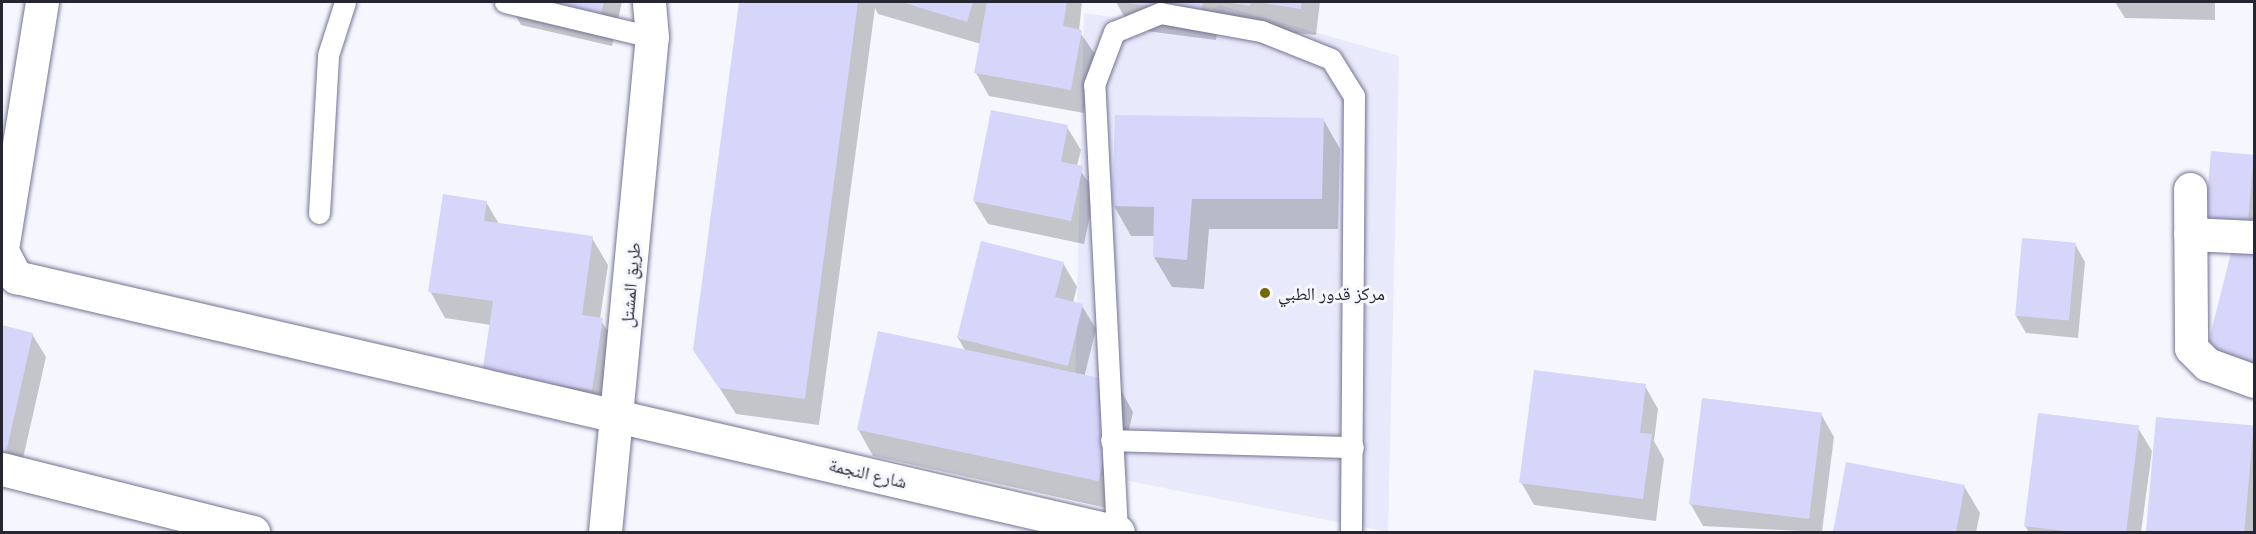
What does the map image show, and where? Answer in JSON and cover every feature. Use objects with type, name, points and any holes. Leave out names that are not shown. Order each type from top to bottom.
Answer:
[{"type":"street","points":[[2,250],[42,2]]},
{"type":"street","name":"طريق المشتل","points":[[605,532],[619,414],[652,37],[649,2]]},
{"type":"street","name":"طريق المشتل","points":[[652,37],[667,2]]},
{"type":"street","points":[[2190,189],[2191,348],[2207,364],[2254,381]]},
{"type":"street","points":[[2190,234],[2254,237]]},
{"type":"street","name":"شارع النجمة","points":[[2,250],[16,277],[619,414],[1117,532]]},
{"type":"street","points":[[2,468],[253,532]]},
{"type":"lane","points":[[319,213],[328,55],[345,2]]},
{"type":"lane","points":[[505,2],[652,37]]},
{"type":"lane","points":[[1117,532],[1094,86],[1114,32],[1160,12],[1261,31],[1331,59],[1354,96],[1351,532]]},
{"type":"lane","points":[[1111,440],[1353,447]]},
{"type":"shaded area","points":[[1219,5],[1399,56],[1388,532],[1073,470],[1084,13],[1189,28]]},
{"type":"building","points":[[508,2],[604,2],[599,24]]},
{"type":"building","points":[[739,2],[858,2],[805,399],[719,388],[693,350]]},
{"type":"building","points":[[901,2],[973,2],[967,22]]},
{"type":"building","points":[[987,2],[1067,2],[1063,26],[1082,30],[1071,90],[974,73]]},
{"type":"building","points":[[1121,2],[1203,2],[1201,14]]},
{"type":"building","points":[[1226,2],[1251,2],[1250,6]]},
{"type":"building","points":[[1256,2],[1302,2],[1301,9]]},
{"type":"building","points":[[991,110],[1068,125],[1061,162],[1083,166],[1071,221],[973,201]]},
{"type":"building","points":[[1115,115],[1324,118],[1322,199],[1192,199],[1187,260],[1153,257],[1154,207],[1112,206]]},
{"type":"building","points":[[2211,151],[2254,155],[2247,228],[2205,225]]},
{"type":"building","points":[[443,194],[487,201],[484,221],[593,236],[582,315],[603,318],[592,390],[482,374],[493,301],[428,292]]},
{"type":"building","points":[[2022,238],[2076,243],[2069,320],[2015,316]]},
{"type":"building","points":[[981,241],[1064,262],[1055,297],[1083,304],[1068,366],[957,338]]},
{"type":"building","points":[[2233,245],[2254,251],[2254,368],[2205,356]]},
{"type":"building","points":[[2,325],[33,333],[6,453],[2,452]]},
{"type":"building","points":[[878,331],[1120,382],[1099,481],[857,430]]},
{"type":"building","points":[[1534,370],[1646,384],[1640,433],[1652,434],[1643,499],[1519,483]]},
{"type":"building","points":[[1702,398],[1822,413],[1809,519],[1689,504]]},
{"type":"building","points":[[2038,413],[2139,425],[2126,532],[2072,532],[2024,526]]},
{"type":"building","points":[[2156,417],[2254,426],[2244,532],[2146,532]]},
{"type":"building","points":[[1846,462],[1965,485],[1956,532],[1833,532]]},
{"type":"place","name":"مركز قدور الطبي","points":[[1265,293]]}]
